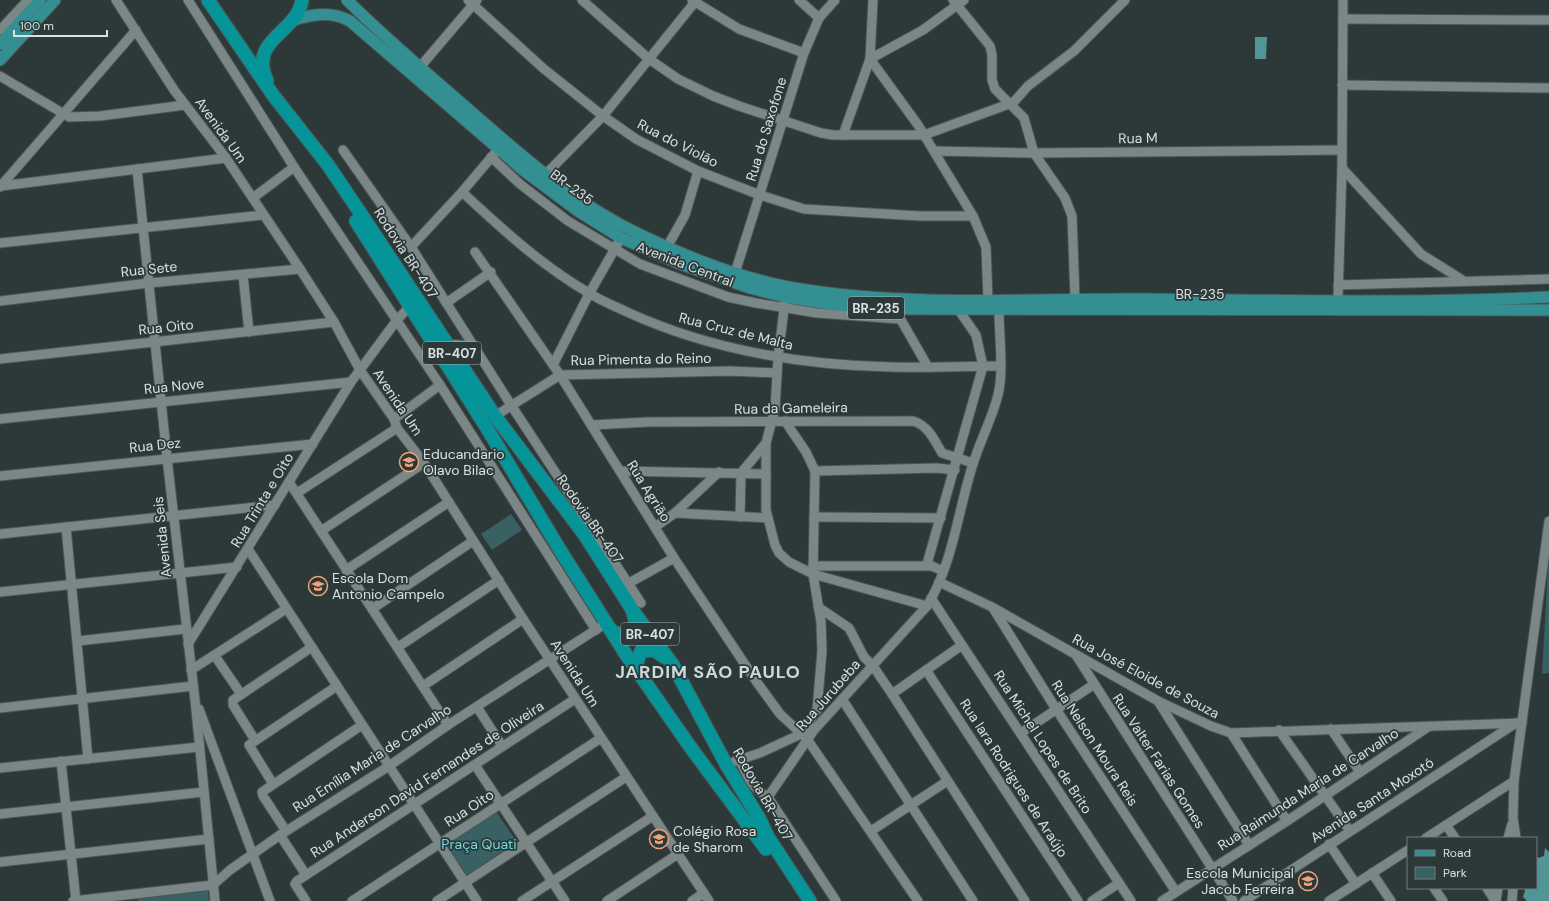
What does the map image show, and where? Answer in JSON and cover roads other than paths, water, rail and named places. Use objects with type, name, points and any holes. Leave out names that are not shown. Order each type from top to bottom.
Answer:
[{"type":"highway","name":"BR-407","points":[[198,0],[240,62],[338,193],[410,306]]},
{"type":"highway","points":[[208,0],[272,95]]},
{"type":"highway","points":[[272,95],[262,66],[264,55],[273,38],[294,20],[302,0]]},
{"type":"highway","name":"Rodovia BR-407","points":[[272,95],[328,166],[495,416],[637,607],[673,665],[726,764],[759,818],[768,837],[810,901]]},
{"type":"highway","name":"Rodovia BR-407","points":[[410,306],[486,424],[560,550],[602,629],[638,671],[700,760],[752,828],[800,901]]},
{"type":"highway","points":[[602,629],[622,636],[631,636],[635,631],[637,607]]},
{"type":"highway","points":[[638,671],[637,662],[639,654],[646,649],[658,652],[673,665]]},
{"type":"main road","points":[[0,44],[40,0]]},
{"type":"main road","points":[[0,60],[55,0]]},
{"type":"main road","name":"BR-235","points":[[346,0],[420,67],[545,175],[602,214],[667,247],[735,273],[807,296],[894,308],[999,310],[1549,310]]},
{"type":"main road","name":"BR-235","points":[[294,20],[304,17],[328,14],[342,17],[350,21],[495,153],[522,170],[578,211],[621,238],[680,264],[784,302],[807,296],[988,299],[1338,299],[1549,297]]},
{"type":"street","points":[[0,30],[28,0]]},
{"type":"street","name":"Avenida Um","points":[[116,0],[185,105],[226,158],[300,269],[334,322],[360,370],[394,419],[397,428],[424,463],[523,619],[706,897]]},
{"type":"street","points":[[188,0],[294,167],[602,629]]},
{"type":"street","points":[[582,0],[649,59],[678,79],[713,96],[782,121],[821,133],[843,136],[924,135],[1010,105],[1028,86],[1074,51],[1125,0]]},
{"type":"street","points":[[799,0],[819,18]]},
{"type":"street","name":"Rua do Saxofone","points":[[735,273],[804,53],[819,18],[835,0]]},
{"type":"street","points":[[843,136],[870,59],[874,0]]},
{"type":"street","points":[[1338,299],[1342,168],[1343,0]]},
{"type":"street","points":[[545,175],[603,116],[693,1],[739,29],[804,53]]},
{"type":"street","points":[[420,67],[473,2]]},
{"type":"street","name":"Rua do Violão","points":[[473,2],[544,69],[603,116],[636,139],[698,171],[760,195],[804,209],[817,211],[920,216],[973,216]]},
{"type":"street","points":[[870,59],[923,30],[958,2],[990,46],[992,55],[992,84],[1002,98],[1024,118],[1034,153],[1065,198],[1072,216],[1075,298]]},
{"type":"street","points":[[1343,19],[1549,20]]},
{"type":"street","points":[[136,30],[63,114],[4,175],[0,187],[226,158]]},
{"type":"street","points":[[870,59],[935,151],[973,216],[986,247],[988,299]]},
{"type":"street","points":[[0,76],[69,117],[88,117],[185,105]]},
{"type":"street","points":[[1342,85],[1549,88]]},
{"type":"street","points":[[343,150],[410,248],[511,405],[629,583],[637,607]]},
{"type":"street","name":"Rua M","points":[[935,151],[1034,153],[1342,150]]},
{"type":"street","points":[[410,248],[462,192],[495,153]]},
{"type":"street","name":"Avenida Central","points":[[495,153],[520,184],[568,221],[640,264],[728,297],[756,303],[784,302],[817,313],[899,319]]},
{"type":"street","points":[[253,198],[294,167]]},
{"type":"street","points":[[1342,168],[1421,254],[1464,281]]},
{"type":"street","name":"Avenida Seis","points":[[137,169],[154,343],[174,515],[185,628],[195,700],[215,901]]},
{"type":"street","points":[[667,247],[684,215],[698,171]]},
{"type":"street","name":"Rua Cruz de Malta","points":[[462,192],[517,243],[590,294],[656,325],[682,334],[710,343],[778,358],[853,365],[928,367],[1000,366]]},
{"type":"street","points":[[0,242],[263,215]]},
{"type":"street","points":[[553,365],[621,238]]},
{"type":"street","name":"Rua Agrião","points":[[475,252],[560,375],[674,558],[756,681],[780,714],[804,736],[871,830],[918,901]]},
{"type":"street","name":"Rua Sete","points":[[0,301],[148,283],[300,269]]},
{"type":"street","points":[[446,303],[490,272]]},
{"type":"street","points":[[243,274],[249,332]]},
{"type":"street","points":[[1338,285],[1549,279]]},
{"type":"street","points":[[784,302],[778,358],[775,408],[766,443],[768,518],[779,553],[797,567],[813,570],[929,602]]},
{"type":"street","name":"Rua Trinta e Oito","points":[[188,644],[351,382],[397,320],[410,306]]},
{"type":"street","points":[[894,308],[899,319],[913,338],[928,367]]},
{"type":"street","points":[[930,565],[941,518],[983,366],[976,335],[958,309]]},
{"type":"street","points":[[973,464],[998,395],[1000,366],[999,310]]},
{"type":"street","name":"Rua Oito","points":[[0,359],[334,322]]},
{"type":"street","points":[[446,344],[473,346]]},
{"type":"street","name":"Rua Pimenta do Reino","points":[[495,416],[560,375],[730,371],[777,373]]},
{"type":"street","name":"Rua Nove","points":[[0,419],[351,382]]},
{"type":"street","points":[[394,419],[440,385]]},
{"type":"street","name":"Rua da Gameleira","points":[[592,425],[648,422],[913,421],[920,423],[928,432],[942,454],[973,464]]},
{"type":"street","points":[[726,764],[804,736],[817,710],[822,651],[813,570],[815,471],[806,452],[785,422]]},
{"type":"street","points":[[297,493],[397,428]]},
{"type":"street","points":[[740,517],[741,473],[766,443]]},
{"type":"street","name":"Rua Dez","points":[[0,476],[313,444]]},
{"type":"street","points":[[322,531],[424,463]]},
{"type":"street","name":"Rua Jurubeba","points":[[768,797],[799,753],[804,736],[873,666],[929,602],[943,570],[973,464]]},
{"type":"street","points":[[815,471],[937,468],[955,470]]},
{"type":"street","points":[[620,471],[766,474]]},
{"type":"street","points":[[655,527],[675,513],[719,472]]},
{"type":"street","points":[[289,482],[448,725]]},
{"type":"street","points":[[346,570],[449,502]]},
{"type":"street","points":[[0,534],[275,505]]},
{"type":"street","points":[[675,513],[768,518]]},
{"type":"street","points":[[814,517],[941,518]]},
{"type":"street","points":[[1516,837],[1513,818],[1514,781],[1519,723],[1549,521]]},
{"type":"street","points":[[66,527],[88,759]]},
{"type":"street","points":[[372,609],[473,541]]},
{"type":"street","points":[[248,549],[477,901]]},
{"type":"street","points":[[629,583],[674,558]]},
{"type":"street","points":[[813,570],[930,565],[943,570]]},
{"type":"street","points":[[0,592],[237,567]]},
{"type":"street","points":[[398,647],[499,580]]},
{"type":"street","name":"Rua José Eloide de Souza","points":[[938,582],[992,607],[1158,701],[1211,726],[1231,733],[1279,730],[1519,723]]},
{"type":"street","name":"Rua Michel Lopes de Brito","points":[[929,602],[962,645],[1131,901]]},
{"type":"street","points":[[818,607],[849,628],[864,657],[873,666],[892,694],[946,782],[1024,901]]},
{"type":"street","name":"Rua Nelson Moura Reis","points":[[992,607],[1056,709],[1176,892]]},
{"type":"street","points":[[191,670],[286,609]]},
{"type":"street","points":[[423,686],[523,619]]},
{"type":"street","points":[[78,641],[185,628]]},
{"type":"street","name":"Rua Emília Maria de Carvalho","points":[[213,885],[254,853],[283,833],[389,766],[448,725],[550,660],[602,629]]},
{"type":"street","points":[[892,694],[962,645]]},
{"type":"street","points":[[273,784],[232,701],[312,647]]},
{"type":"street","name":"Rua Valter Farias Gomes","points":[[1076,655],[1093,685],[1233,901]]},
{"type":"street","points":[[215,656],[241,694]]},
{"type":"street","name":"Rua Iara Rodrigues de Araújo","points":[[926,670],[1078,901]]},
{"type":"street","points":[[1021,733],[1093,685]]},
{"type":"street","points":[[0,708],[193,686]]},
{"type":"street","points":[[252,742],[337,686]]},
{"type":"street","name":"Rua Anderson David Fernandes de Oliveira","points":[[306,901],[295,883],[575,699]]},
{"type":"street","points":[[842,699],[973,901]]},
{"type":"street","points":[[195,700],[254,853],[270,901]]},
{"type":"street","points":[[1158,701],[1249,845]]},
{"type":"street","points":[[477,707],[502,746]]},
{"type":"street","name":"Avenida Santa Moxotó","points":[[1244,901],[1329,844],[1519,723]]},
{"type":"street","points":[[306,875],[262,792],[362,726]]},
{"type":"street","name":"Rua Raimunda Maria de Carvalho","points":[[1162,901],[1326,796],[1429,726]]},
{"type":"street","points":[[1331,729],[1360,772]]},
{"type":"street","points":[[1279,730],[1350,831]]},
{"type":"street","points":[[1231,733],[1287,821]]},
{"type":"street","name":"Rua Oito","points":[[352,901],[601,738]]},
{"type":"street","points":[[0,768],[199,747]]},
{"type":"street","points":[[739,759],[750,783],[759,792],[768,797],[836,901]]},
{"type":"street","points":[[61,762],[76,901]]},
{"type":"street","points":[[475,765],[565,901]]},
{"type":"street","points":[[437,901],[626,777]]},
{"type":"street","points":[[1428,837],[1514,781]]},
{"type":"street","points":[[871,830],[946,782]]},
{"type":"street","points":[[0,814],[204,792]]},
{"type":"street","points":[[522,901],[653,816]]},
{"type":"street","points":[[1508,837],[1513,818]]},
{"type":"street","points":[[1446,825],[1454,837]]},
{"type":"street","points":[[0,862],[209,839]]},
{"type":"street","points":[[1329,844],[1356,884]]},
{"type":"street","points":[[1334,900],[1407,851]]},
{"type":"street","points":[[606,901],[678,854]]},
{"type":"street","points":[[1372,873],[1390,901]]},
{"type":"street","points":[[1092,901],[1119,883]]},
{"type":"street","points":[[73,901],[213,885]]},
{"type":"street","points":[[1435,889],[1443,901]]},
{"type":"street","points":[[1488,889],[1496,901]]},
{"type":"street","points":[[1496,901],[1498,889]]},
{"type":"street","points":[[1512,901],[1513,889]]},
{"type":"street","points":[[692,901],[706,897]]},
{"type":"place","name":"Educandario Olavo Bilac","points":[[409,462]]},
{"type":"place","name":"Escola Dom Antonio Campelo","points":[[318,586]]},
{"type":"place","name":"Colégio Rosa de Sharom","points":[[659,839]]},
{"type":"place","name":"Escola Municipal Jacob Ferreira","points":[[1308,881]]},
{"type":"district","name":"JARDIM SÃO PAULO","points":[[708,672]]},
{"type":"park label","name":"Praça Quati","points":[[479,844]]}]
